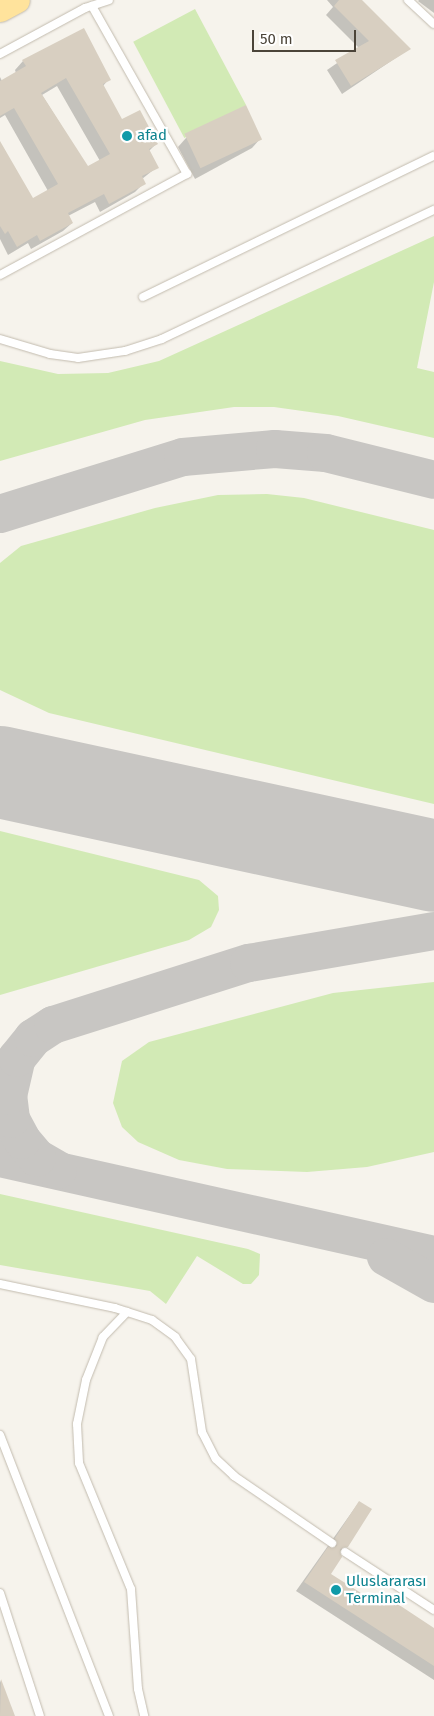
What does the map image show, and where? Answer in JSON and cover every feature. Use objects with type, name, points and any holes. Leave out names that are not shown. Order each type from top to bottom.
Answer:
[{"type":"main road","points":[[0,9],[17,0]]},
{"type":"lane","points":[[0,54],[92,6],[109,0]]},
{"type":"lane","points":[[408,0],[434,24]]},
{"type":"lane","points":[[0,275],[187,174],[92,6]]},
{"type":"lane","points":[[143,297],[434,156]]},
{"type":"lane","points":[[0,339],[50,354],[78,358],[126,351],[162,339],[434,210]]},
{"type":"lane","points":[[0,1284],[127,1312],[152,1320],[175,1337],[191,1359],[202,1432],[216,1459],[234,1476],[332,1543]]},
{"type":"lane","points":[[127,1312],[102,1337],[86,1380],[77,1424],[79,1463],[131,1589],[138,1689],[144,1716]]},
{"type":"lane","points":[[0,1435],[109,1716]]},
{"type":"lane","points":[[345,1552],[434,1610]]},
{"type":"lane","points":[[0,1593],[40,1716]]},
{"type":"green space","points":[[195,9],[246,105],[184,138],[133,42]]},
{"type":"green space","points":[[434,236],[434,282],[417,368],[434,372],[434,438],[338,416],[274,407],[234,407],[145,420],[0,461],[0,361],[58,374],[108,373],[159,361]]},
{"type":"green space","points":[[267,494],[304,498],[434,530],[434,804],[49,713],[0,690],[0,563],[21,546],[155,508],[218,495]]},
{"type":"green space","points":[[0,831],[199,880],[218,896],[219,910],[211,927],[189,940],[0,995]]},
{"type":"green space","points":[[434,982],[434,1152],[367,1167],[307,1172],[227,1169],[179,1160],[138,1142],[122,1127],[113,1103],[122,1061],[149,1042],[333,993]]},
{"type":"green space","points":[[0,1194],[248,1249],[260,1254],[259,1275],[251,1284],[243,1284],[197,1256],[166,1304],[150,1291],[0,1265]]},
{"type":"building","points":[[339,0],[362,0],[411,49],[351,86],[335,60],[369,41],[334,6]]},
{"type":"building","name":"afad","points":[[84,28],[111,80],[103,84],[122,119],[140,110],[158,144],[149,149],[159,168],[142,176],[146,184],[109,204],[104,194],[68,213],[73,223],[40,241],[37,235],[17,247],[8,231],[5,234],[0,226],[0,141],[33,198],[58,184],[14,108],[0,116],[0,81],[26,66],[22,60]],"holes":[[[66,78],[110,154],[88,166],[41,93]]]},
{"type":"building","points":[[246,105],[262,139],[200,168],[184,134]]},
{"type":"building","name":"Uluslararası Terminal","points":[[359,1501],[372,1509],[348,1547],[340,1549],[342,1557],[331,1574],[380,1605],[387,1597],[434,1628],[434,1666],[304,1582],[328,1547],[337,1546],[335,1538]]},
{"type":"building","points":[[1,1679],[15,1716],[0,1716]]},
{"type":"taxiway","points":[[0,514],[183,457],[275,449],[326,453],[434,480]]},
{"type":"taxiway","points":[[58,1170],[37,1158],[22,1140],[11,1119],[8,1096],[17,1058],[33,1038],[53,1025],[249,963],[434,931]]},
{"type":"taxiway","points":[[0,1158],[434,1255]]},
{"type":"taxiway","points":[[386,1257],[434,1284]]},
{"type":"runway","points":[[0,772],[434,866]]},
{"type":"place","name":"afad","points":[[127,136]]},
{"type":"place","name":"Uluslararası Terminal","points":[[336,1590]]}]
